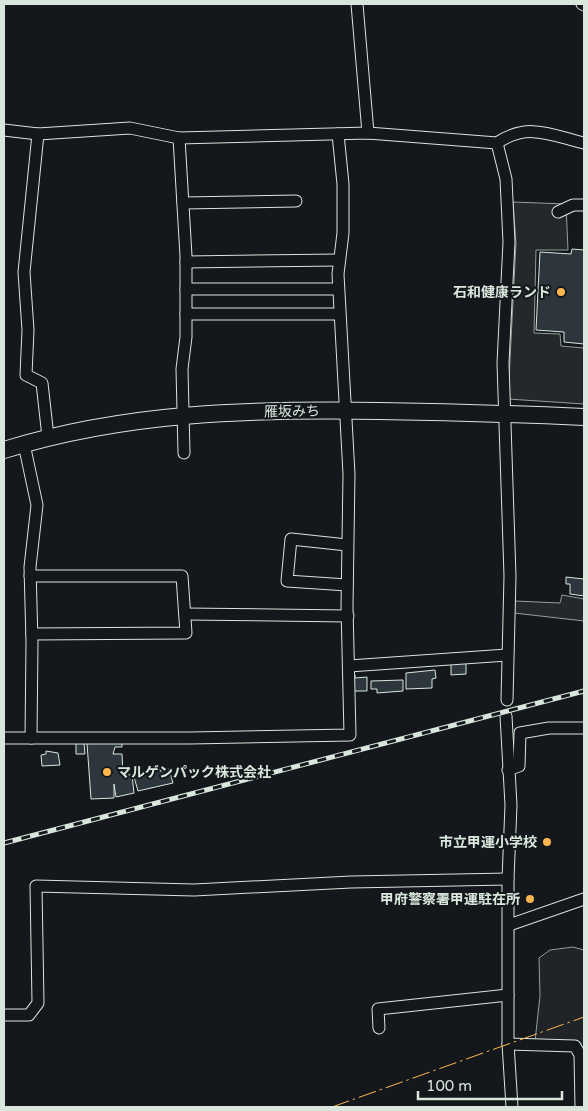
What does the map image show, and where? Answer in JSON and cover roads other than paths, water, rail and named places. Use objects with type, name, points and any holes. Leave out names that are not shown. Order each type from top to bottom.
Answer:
[{"type":"highway","name":"雁坂みち","points":[[4,450],[48,437],[122,422],[182,415],[347,411],[584,417]]},
{"type":"street","points":[[357,4],[368,133]]},
{"type":"street","points":[[4,130],[38,134],[130,128],[179,138],[368,133],[497,143],[512,133],[526,130],[584,143]]},
{"type":"street","points":[[38,134],[24,272],[28,330],[26,375],[42,383],[48,437]]},
{"type":"street","points":[[4,738],[350,735],[347,585],[349,474],[347,411],[338,289],[343,184],[338,134]]},
{"type":"street","points":[[179,138],[186,262],[182,415],[184,452]]},
{"type":"street","points":[[497,143],[506,179],[509,242],[503,363],[510,576],[507,700]]},
{"type":"street","points":[[183,203],[296,201]]},
{"type":"street","points":[[558,212],[574,205],[584,205]]},
{"type":"street","points":[[186,262],[339,260]]},
{"type":"street","points":[[186,289],[338,289]]},
{"type":"street","points":[[186,314],[339,314]]},
{"type":"street","points":[[24,444],[37,505],[30,576],[32,634],[31,738]]},
{"type":"street","points":[[347,544],[290,539],[287,581],[347,585]]},
{"type":"street","points":[[30,576],[182,576],[186,633],[32,634]]},
{"type":"street","points":[[185,614],[348,616]]},
{"type":"street","points":[[349,666],[507,655]]},
{"type":"street","points":[[506,716],[511,805],[508,879],[508,1044],[512,1107]]},
{"type":"street","points":[[508,770],[519,766],[520,733],[549,728],[584,728]]},
{"type":"street","points":[[4,1015],[29,1015],[38,1003],[36,886],[194,890],[332,883],[508,879]]},
{"type":"street","points":[[508,925],[584,899]]},
{"type":"street","points":[[379,1028],[378,1009],[508,994]]},
{"type":"street","points":[[508,1044],[575,1046],[580,1055],[581,1107]]},
{"type":"railway","points":[[4,843],[584,691]]},
{"type":"place","name":"石和健康ランド","points":[[561,292]]},
{"type":"place","name":"マルゲンパック株式会社","points":[[107,772]]},
{"type":"place","name":"市立甲運小学校","points":[[547,842]]},
{"type":"place","name":"甲府警察署甲運駐在所","points":[[530,899]]}]
